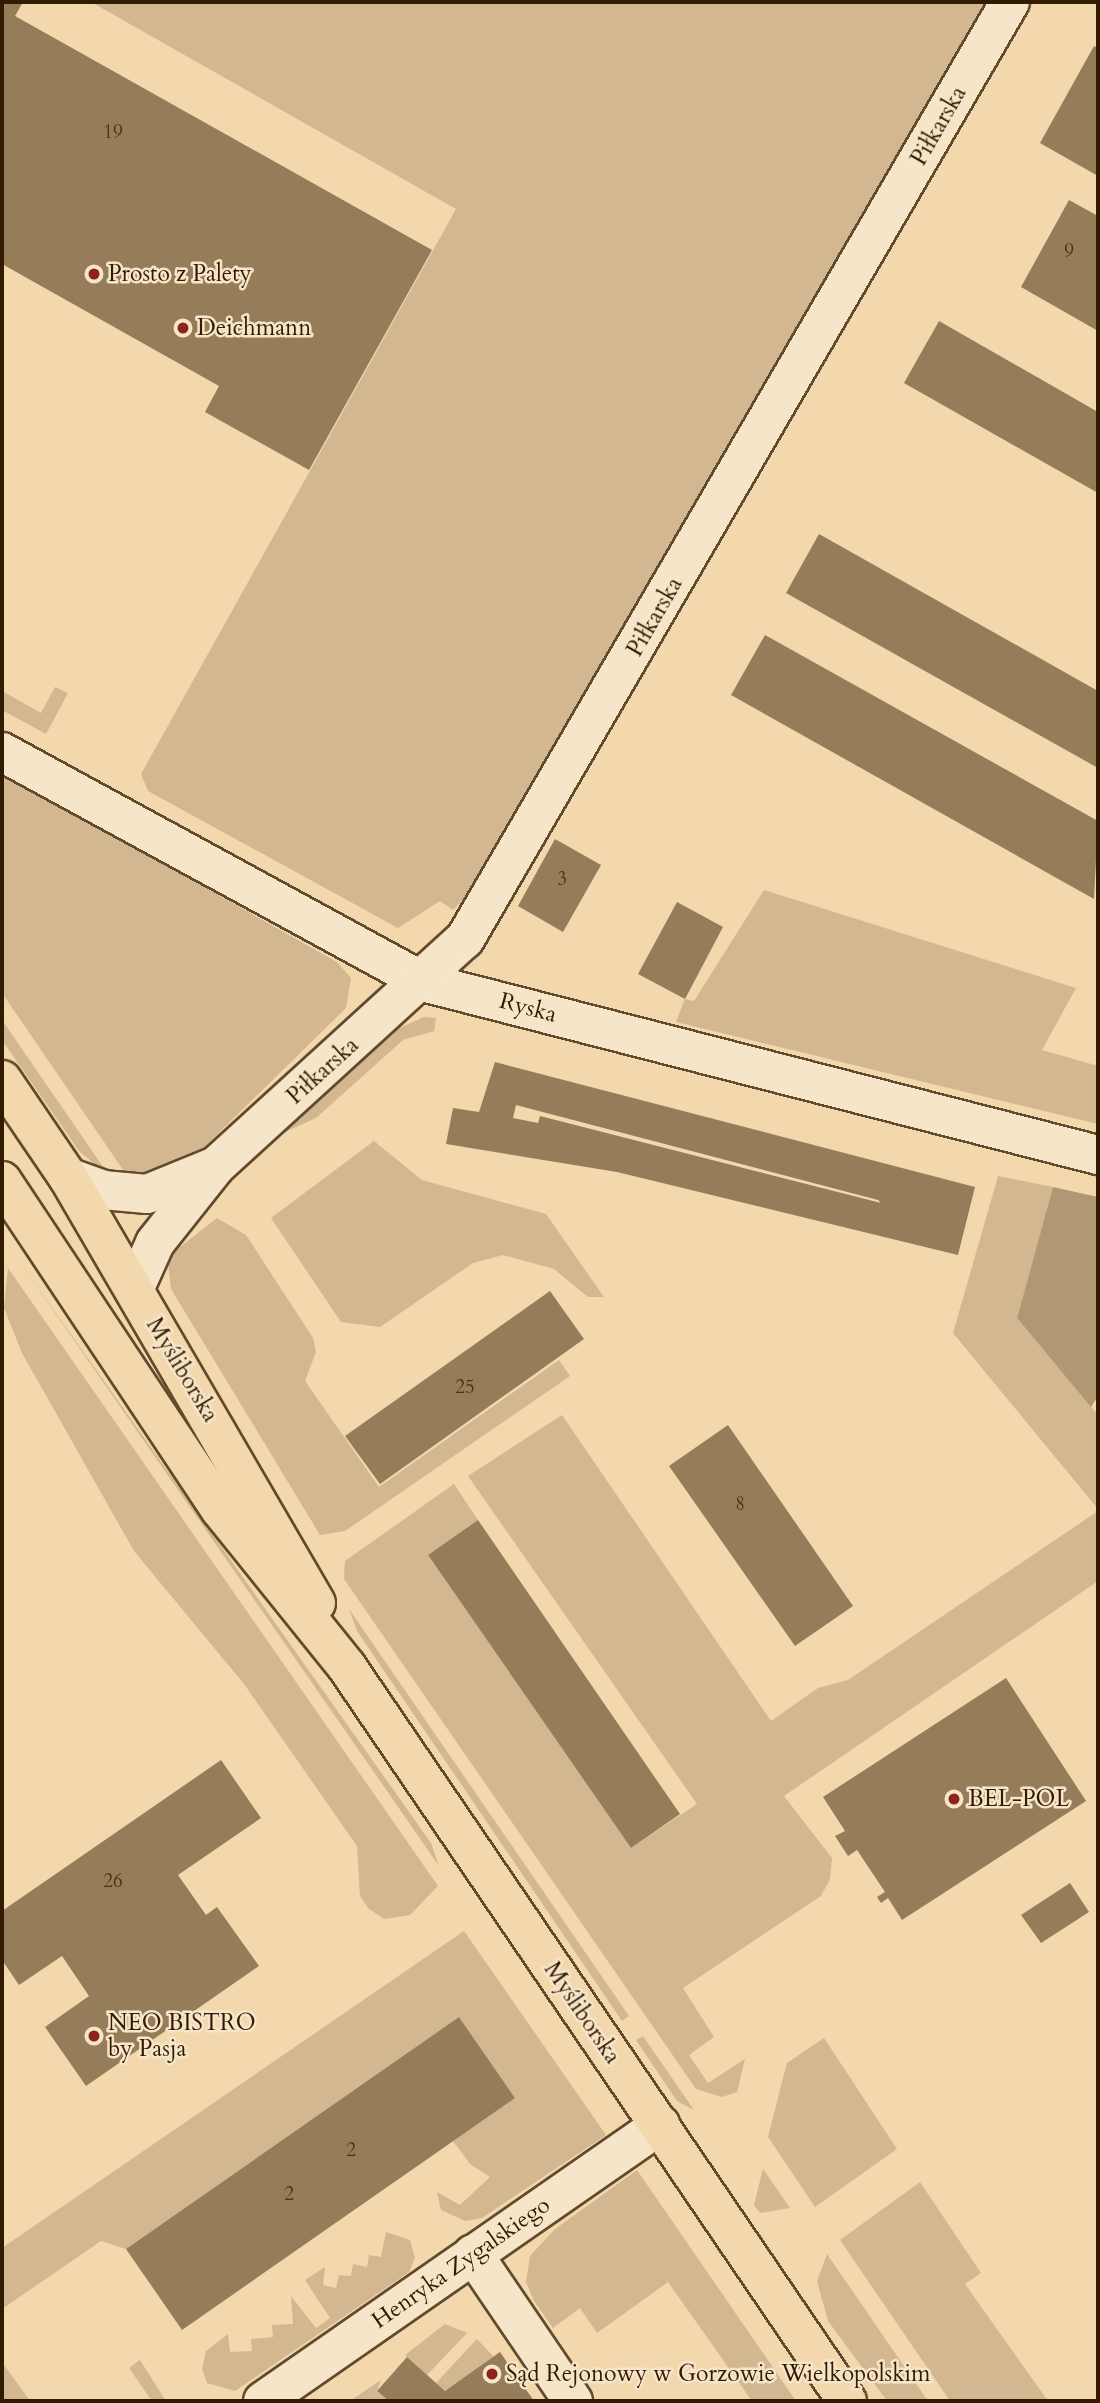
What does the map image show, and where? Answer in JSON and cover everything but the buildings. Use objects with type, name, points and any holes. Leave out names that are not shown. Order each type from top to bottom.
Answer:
[{"type":"main road","name":"Myśliborska","points":[[2,1080],[68,1177],[298,1566],[347,1667]]},
{"type":"main road","name":"Myśliborska","points":[[2,1181],[220,1508],[347,1667],[821,2356],[846,2401]]},
{"type":"main road","name":"Myśliborska","points":[[821,2356],[872,2401]]},
{"type":"street","name":"Piłkarska","points":[[134,1290],[155,1243],[216,1166],[424,982],[465,939],[492,897],[1010,2]]},
{"type":"street","name":"Ryska","points":[[2,752],[424,982],[1098,1155]]},
{"type":"street","name":"Piłkarska","points":[[68,1177],[103,1190],[147,1194],[216,1166]]},
{"type":"street","name":"Henryka Zygalskiego","points":[[263,2401],[660,2125]]},
{"type":"street","points":[[473,2254],[573,2401]]},
{"type":"shaded area","points":[[91,2],[987,2],[479,882],[453,910],[440,901],[398,928],[148,791],[141,774],[456,209]]},
{"type":"shaded area","points":[[55,687],[68,693],[46,734],[2,710],[2,691],[41,713]]},
{"type":"shaded area","points":[[2,773],[337,962],[351,978],[346,1008],[192,1159],[130,1180],[2,993]]},
{"type":"shaded area","points":[[764,890],[1076,988],[1042,1050],[1098,1066],[1098,1124],[676,1022],[685,999],[694,1001]]},
{"type":"shaded area","points":[[424,1017],[436,1018],[434,1031],[403,1040],[316,1118],[274,1137],[384,1035]]},
{"type":"shaded area","points":[[2,1020],[110,1177],[79,1151],[2,1040]]},
{"type":"shaded area","points":[[374,1141],[422,1180],[546,1214],[604,1297],[588,1297],[554,1269],[503,1255],[473,1263],[380,1327],[341,1322],[271,1218]]},
{"type":"shaded area","points":[[998,1176],[1053,1187],[1017,1318],[1098,1415],[1098,1509],[953,1333]]},
{"type":"shaded area","points":[[1053,1187],[1098,1197],[1098,1396],[1091,1407],[1017,1318]]},
{"type":"shaded area","points":[[217,1218],[246,1235],[313,1338],[316,1352],[305,1381],[379,1487],[559,1360],[570,1376],[345,1531],[320,1535],[171,1289],[168,1262],[175,1251]]},
{"type":"shaded area","points":[[19,1261],[431,1843],[439,1866],[292,1654]]},
{"type":"shaded area","points":[[8,1268],[438,1886],[410,1915],[384,1919],[368,1908],[360,1896],[357,1846],[244,1684],[134,1551],[22,1353],[4,1308]]},
{"type":"shaded area","points":[[562,1415],[771,1721],[818,1688],[848,1680],[1098,1511],[1098,1581],[784,1796],[832,1858],[830,1879],[821,1896],[683,1988],[714,2037],[689,2055],[708,2083],[745,2059],[737,2092],[722,2097],[696,2089],[344,1579],[345,1561],[454,1484],[478,1520],[428,1555],[631,1848],[697,1804],[468,1476]]},
{"type":"shaded area","points":[[349,1609],[629,2016],[622,2021],[357,1631]]},
{"type":"shaded area","points":[[464,1931],[606,2135],[482,2218],[465,2221],[441,2210],[437,2192],[460,2205],[490,2177],[470,2164],[453,2141],[515,2098],[459,2017],[126,2249],[101,2241],[2,2309],[2,2248]]},
{"type":"shaded area","points":[[643,2036],[694,2110],[677,2101],[636,2040]]},
{"type":"shaded area","points":[[824,2038],[897,2149],[815,2207],[768,2137],[787,2063]]},
{"type":"shaded area","points":[[763,2169],[790,2208],[760,2213],[754,2205]]},
{"type":"shaded area","points":[[637,2170],[796,2401],[752,2401],[668,2282],[597,2333],[580,2308],[553,2328],[534,2301],[526,2282],[530,2256],[555,2229]]},
{"type":"shaded area","points":[[920,2182],[981,2273],[965,2284],[1048,2401],[950,2401],[840,2240]]},
{"type":"shaded area","points":[[386,2232],[410,2240],[415,2258],[409,2272],[235,2391],[207,2383],[202,2369],[206,2351],[228,2334],[230,2352],[252,2351],[251,2339],[273,2337],[272,2325],[293,2324],[291,2296],[316,2328],[330,2318],[305,2280],[325,2267],[323,2285],[336,2288],[339,2275],[351,2276],[353,2264],[367,2267],[369,2255],[381,2257]]},
{"type":"shaded area","points":[[827,2254],[928,2401],[887,2401],[828,2321],[817,2281]]},
{"type":"shaded area","points":[[445,2324],[467,2333],[427,2375],[405,2355]]},
{"type":"shaded area","points":[[477,2339],[494,2357],[445,2391],[436,2383]]},
{"type":"shaded area","points":[[140,2360],[166,2401],[152,2401],[129,2368]]},
{"type":"shaded area","points":[[2,2362],[30,2401],[2,2401]]},
{"type":"shaded area","points":[[381,2380],[377,2391],[389,2401],[350,2401]]},
{"type":"place","name":"Prosto z Palety","points":[[94,274]]},
{"type":"place","name":"Deichmann","points":[[183,328]]},
{"type":"place","name":"BEL-POL","points":[[954,1799]]},
{"type":"place","name":"NEO BISTRO by Pasja","points":[[94,2036]]},
{"type":"place","name":"Sąd Rejonowy w Gorzowie Wielkopolskim","points":[[492,2374]]}]
